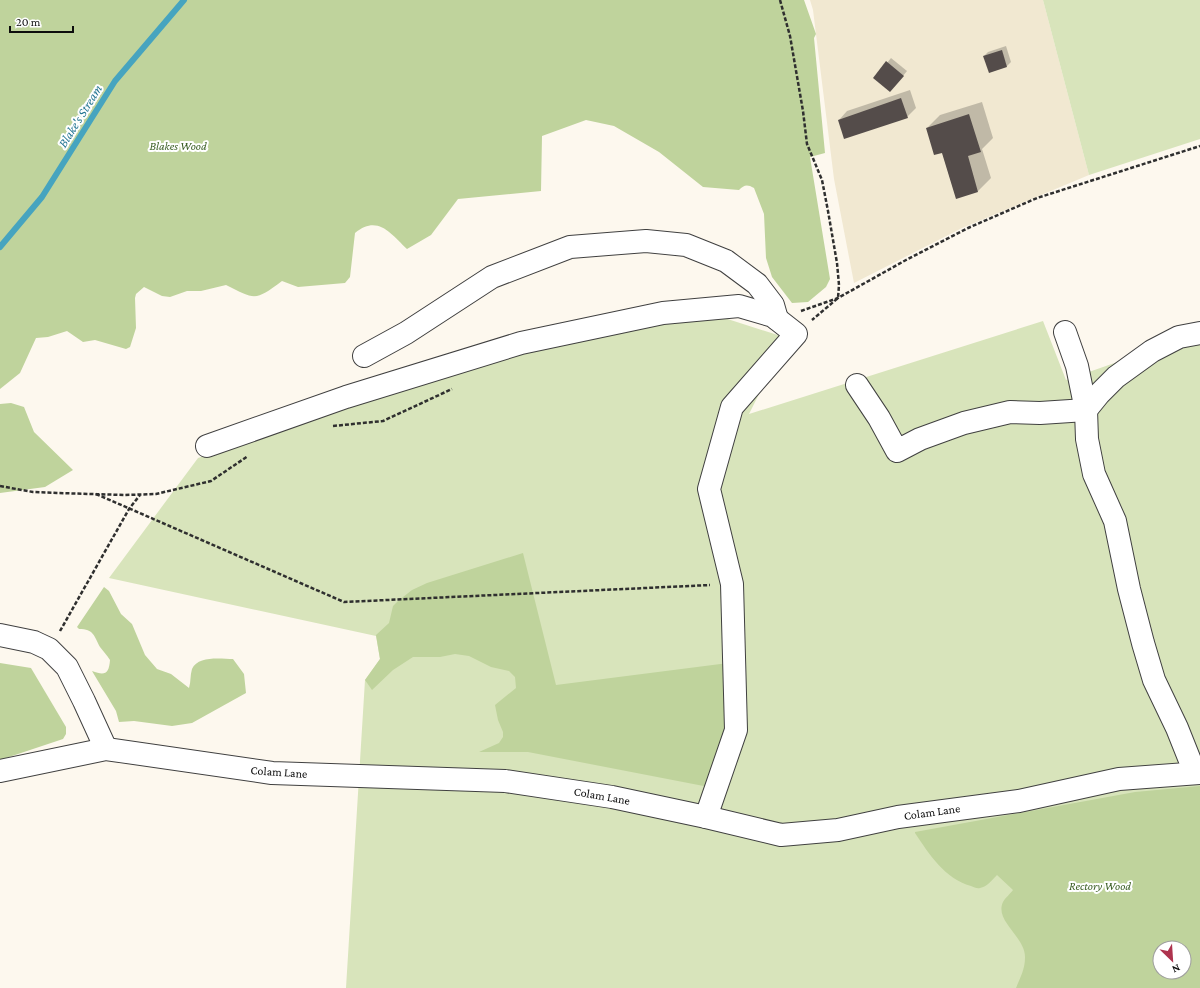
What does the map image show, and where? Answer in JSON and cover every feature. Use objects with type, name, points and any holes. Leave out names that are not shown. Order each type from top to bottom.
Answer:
[{"type":"street","points":[[364,356],[406,333],[492,277],[570,246],[646,241],[686,245],[726,261],[757,284],[773,305],[778,319]]},
{"type":"street","points":[[206,446],[346,397],[521,343],[663,313],[716,308],[739,306],[773,316],[778,319],[796,334],[732,407],[709,489],[732,584],[736,730],[706,817]]},
{"type":"street","points":[[1065,332],[1077,366],[1086,410],[1087,439],[1094,474],[1115,521],[1129,588],[1154,680],[1197,773]]},
{"type":"street","points":[[857,385],[879,418],[897,452],[920,439],[964,423],[1010,412],[1040,413],[1086,410],[1116,377],[1152,351],[1180,337],[1200,333]]},
{"type":"street","points":[[0,635],[34,642],[50,649],[67,667],[106,749]]},
{"type":"street","name":"Colam Lane","points":[[0,771],[106,749],[272,773],[505,781],[612,797],[781,835],[838,830],[898,817],[1019,801],[1119,779],[1197,773]]},
{"type":"path","points":[[780,0],[790,36],[803,110],[807,144],[822,180],[837,263],[839,285],[838,298],[796,334]]},
{"type":"path","points":[[778,319],[838,298],[906,260],[968,228],[1038,198],[1200,146]]},
{"type":"path","points":[[330,426],[383,421],[457,387]]},
{"type":"path","points":[[0,486],[33,492],[124,495],[156,494],[211,481],[254,452]]},
{"type":"path","points":[[94,494],[344,602],[732,584]]},
{"type":"path","points":[[50,649],[129,509],[140,494]]},
{"type":"shaded area","points":[[810,0],[1043,0],[1089,175],[962,228],[854,283],[834,179],[813,10]]},
{"type":"green space","name":"Blakes Wood","points":[[0,0],[804,0],[816,34],[814,38],[825,153],[810,157],[830,279],[826,287],[808,302],[792,303],[772,277],[766,258],[764,214],[754,188],[744,186],[739,190],[703,187],[659,152],[614,126],[586,120],[542,136],[541,191],[458,199],[431,235],[407,249],[384,228],[371,225],[355,233],[350,277],[345,283],[298,287],[282,281],[266,292],[255,296],[244,294],[226,285],[201,291],[187,291],[170,297],[162,296],[144,287],[136,294],[135,298],[136,328],[130,347],[126,349],[95,340],[83,342],[67,331],[48,337],[36,338],[20,373],[0,389]]},
{"type":"green space","points":[[1043,0],[1200,0],[1200,139],[1089,175]]},
{"type":"green space","points":[[712,314],[787,338],[749,414],[1043,321],[1066,380],[1200,333],[1200,988],[346,988],[365,680],[380,659],[376,636],[109,578],[198,458],[334,411],[480,364],[623,330]]},
{"type":"green space","points":[[11,403],[24,407],[34,432],[73,470],[45,487],[0,493],[0,404]]},
{"type":"green space","points":[[523,553],[556,685],[744,661],[714,788],[528,752],[479,752],[499,743],[503,737],[503,732],[498,720],[495,705],[516,688],[515,677],[509,671],[491,667],[469,656],[455,654],[440,657],[413,657],[393,670],[372,690],[365,680],[380,659],[376,635],[389,623],[393,606],[398,601],[412,590],[427,583]]},
{"type":"green space","points":[[104,587],[109,591],[121,614],[132,624],[145,655],[157,669],[171,674],[189,688],[192,669],[199,662],[217,658],[233,659],[244,674],[246,693],[192,723],[172,726],[134,721],[119,722],[116,711],[92,671],[106,673],[109,668],[110,660],[91,632],[84,629],[79,629],[77,627]]},
{"type":"green space","points":[[0,663],[31,668],[66,727],[66,734],[63,739],[0,760]]},
{"type":"green space","name":"Rectory Wood","points":[[1200,786],[1200,988],[1016,988],[1024,966],[1024,950],[1021,943],[1006,923],[1001,909],[1004,900],[1013,890],[997,875],[987,885],[979,888],[962,883],[953,878],[938,865],[915,832],[1135,792]]},
{"type":"building","points":[[1002,50],[1007,67],[989,73],[983,56]]},
{"type":"building","points":[[886,61],[904,76],[890,92],[873,78]]},
{"type":"building","points":[[901,98],[908,118],[844,139],[838,120]]},
{"type":"building","points":[[969,114],[981,152],[968,156],[978,192],[956,199],[942,153],[934,155],[926,128]]},
{"type":"waterway","name":"Blake's Stream","points":[[0,247],[42,197],[115,81],[184,0]]}]
